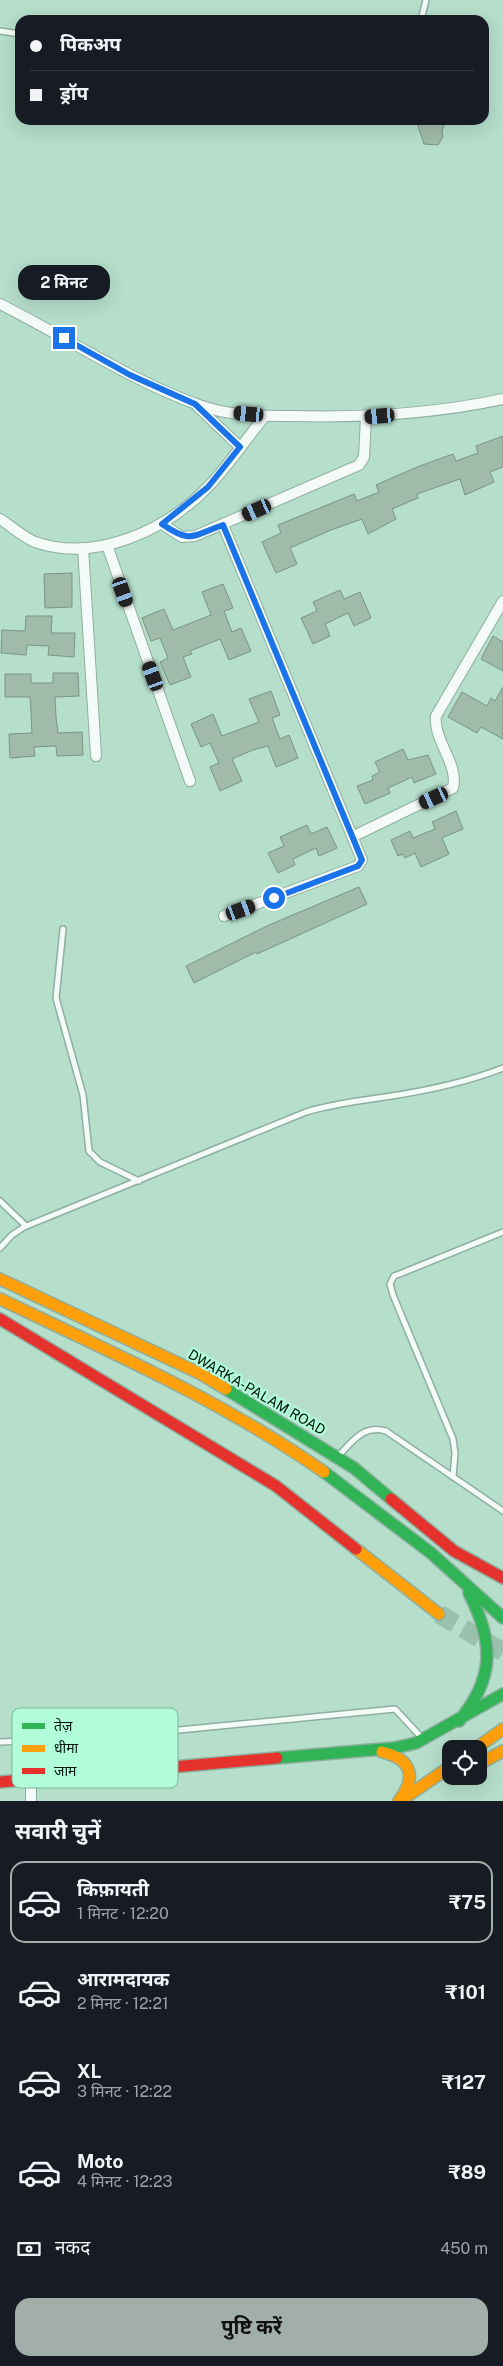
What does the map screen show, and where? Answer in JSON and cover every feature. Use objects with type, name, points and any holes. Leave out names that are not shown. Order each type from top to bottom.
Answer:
[{"type":"main road","name":"DWARKA-PALAM ROAD","points":[[0,1279],[202,1374],[354,1468],[454,1550],[478,1566]]},
{"type":"main road","points":[[0,1299],[188,1389],[336,1478],[461,1580],[503,1618]]},
{"type":"main road","points":[[0,1319],[276,1486],[440,1614]]},
{"type":"main road","points":[[478,1566],[503,1578]]},
{"type":"main road","points":[[478,1566],[503,1588]]},
{"type":"main road","points":[[458,1721],[475,1701],[482,1688],[487,1664],[488,1646],[479,1610],[461,1580]]},
{"type":"main road","points":[[178,1767],[394,1748],[423,1739],[503,1694]]},
{"type":"main road","points":[[487,1740],[503,1729]]},
{"type":"main road","points":[[368,1751],[393,1754],[406,1762],[410,1783],[408,1790],[400,1801]]},
{"type":"main road","points":[[487,1760],[503,1751]]},
{"type":"main road","points":[[400,1801],[442,1772]]},
{"type":"main road","points":[[424,1785],[442,1778]]},
{"type":"street","points":[[0,304],[130,375],[195,404],[233,413],[265,416],[366,418],[453,408],[503,399]]},
{"type":"street","points":[[195,404],[240,447]]},
{"type":"street","points":[[0,519],[34,541],[82,548],[107,545],[162,524],[208,487],[265,416]]},
{"type":"street","points":[[162,524],[176,534],[188,538],[223,525],[359,466],[364,457],[366,418]]},
{"type":"street","points":[[223,525],[362,858],[360,865],[224,916]]},
{"type":"street","points":[[107,545],[190,781]]},
{"type":"street","points":[[82,548],[96,756]]},
{"type":"street","points":[[354,836],[453,788],[454,775],[436,725],[436,716],[503,601]]},
{"type":"street","points":[[31,1788],[31,1801]]},
{"type":"lane","points":[[423,15],[426,0]]},
{"type":"lane","points":[[0,31],[15,33]]},
{"type":"lane","points":[[63,929],[56,998],[83,1095],[90,1151],[100,1162],[139,1181]]},
{"type":"lane","points":[[0,1248],[16,1231],[26,1226],[306,1112],[345,1101],[432,1090],[480,1077],[503,1068]]},
{"type":"lane","points":[[0,1201],[26,1226]]},
{"type":"lane","points":[[453,1477],[455,1453],[452,1439],[390,1284],[394,1276],[503,1232]]},
{"type":"lane","points":[[337,1457],[365,1431],[378,1429],[392,1435],[503,1511]]},
{"type":"lane","points":[[178,1730],[395,1709],[423,1739]]},
{"type":"building","points":[[418,125],[444,125],[442,131],[443,137],[438,145],[424,144]]},
{"type":"building","points":[[503,436],[503,467],[490,472],[494,482],[465,495],[460,479],[417,494],[418,498],[392,509],[396,519],[368,534],[362,519],[290,548],[297,564],[276,573],[262,542],[281,533],[278,525],[354,494],[357,501],[379,492],[376,485],[453,454],[456,461],[478,453],[476,446]]},
{"type":"building","points":[[72,573],[72,607],[45,608],[44,574]]},
{"type":"building","points":[[223,584],[233,608],[224,611],[232,632],[241,628],[251,651],[229,660],[220,639],[190,651],[192,654],[183,657],[191,677],[170,685],[160,662],[168,658],[160,638],[151,641],[142,618],[164,609],[173,630],[211,615],[202,592]]},
{"type":"building","points":[[340,590],[344,599],[360,592],[371,618],[354,626],[348,613],[325,624],[330,636],[313,644],[301,618],[317,611],[313,602]]},
{"type":"building","points":[[26,616],[52,616],[51,633],[75,633],[74,657],[48,655],[49,646],[27,645],[26,655],[1,653],[2,630],[25,631]]},
{"type":"building","points":[[493,636],[503,642],[503,671],[481,659]]},
{"type":"building","points":[[53,673],[78,673],[79,696],[55,697],[56,717],[58,733],[82,732],[83,755],[57,756],[56,746],[34,747],[35,756],[10,758],[9,734],[32,733],[31,712],[30,697],[5,697],[5,674],[31,674],[31,683],[53,683]]},
{"type":"building","points":[[503,687],[503,739],[481,727],[477,733],[448,717],[462,692],[487,706],[491,698],[495,701]]},
{"type":"building","points":[[271,691],[280,715],[272,718],[280,739],[289,735],[298,758],[276,767],[268,746],[253,750],[232,759],[242,781],[220,791],[210,767],[219,763],[210,743],[201,747],[191,724],[213,714],[222,736],[259,722],[249,699]]},
{"type":"building","points":[[403,749],[408,760],[428,755],[436,774],[414,783],[412,777],[388,788],[390,793],[365,804],[357,786],[373,780],[372,776],[380,772],[375,762]]},
{"type":"building","points":[[456,811],[463,829],[442,838],[449,854],[421,867],[415,853],[405,858],[403,854],[398,856],[391,840],[410,831],[413,838],[435,829],[432,822]]},
{"type":"building","points":[[307,825],[311,834],[327,827],[337,848],[319,856],[316,848],[293,859],[295,865],[278,873],[268,853],[284,846],[280,837]]},
{"type":"building","points":[[359,887],[367,904],[257,954],[256,952],[194,983],[186,966],[269,925]]},
{"type":"tunnel","points":[[439,1614],[503,1652]]},
{"type":"traffic: fast","points":[[226,1389],[354,1468],[391,1499]]},
{"type":"traffic: fast","points":[[324,1472],[431,1553],[503,1618]]},
{"type":"traffic: fast","points":[[459,1721],[479,1690],[485,1675],[487,1659],[483,1628],[469,1593]]},
{"type":"traffic: fast","points":[[277,1758],[394,1748],[416,1743],[503,1694]]},
{"type":"traffic: slow","points":[[0,1279],[201,1374],[226,1389]]},
{"type":"traffic: slow","points":[[0,1299],[124,1358],[206,1400],[246,1422],[324,1472]]},
{"type":"traffic: slow","points":[[356,1549],[439,1614]]},
{"type":"traffic: slow","points":[[487,1740],[503,1729]]},
{"type":"traffic: slow","points":[[487,1760],[503,1751]]},
{"type":"traffic: slow","points":[[382,1752],[400,1759],[408,1770],[408,1784],[399,1801]]},
{"type":"traffic: slow","points":[[403,1799],[442,1772]]},
{"type":"traffic: jam","points":[[0,1319],[276,1486],[356,1549]]},
{"type":"traffic: jam","points":[[391,1499],[454,1551],[503,1578]]},
{"type":"traffic: jam","points":[[178,1767],[277,1758]]},
{"type":"traffic: jam","points":[[0,1782],[12,1781]]},
{"type":"route","points":[[64,338],[130,375],[162,391],[195,404],[240,447],[208,487],[162,524],[176,534],[188,538],[223,525],[362,858],[362,863],[358,866],[274,898]]}]
